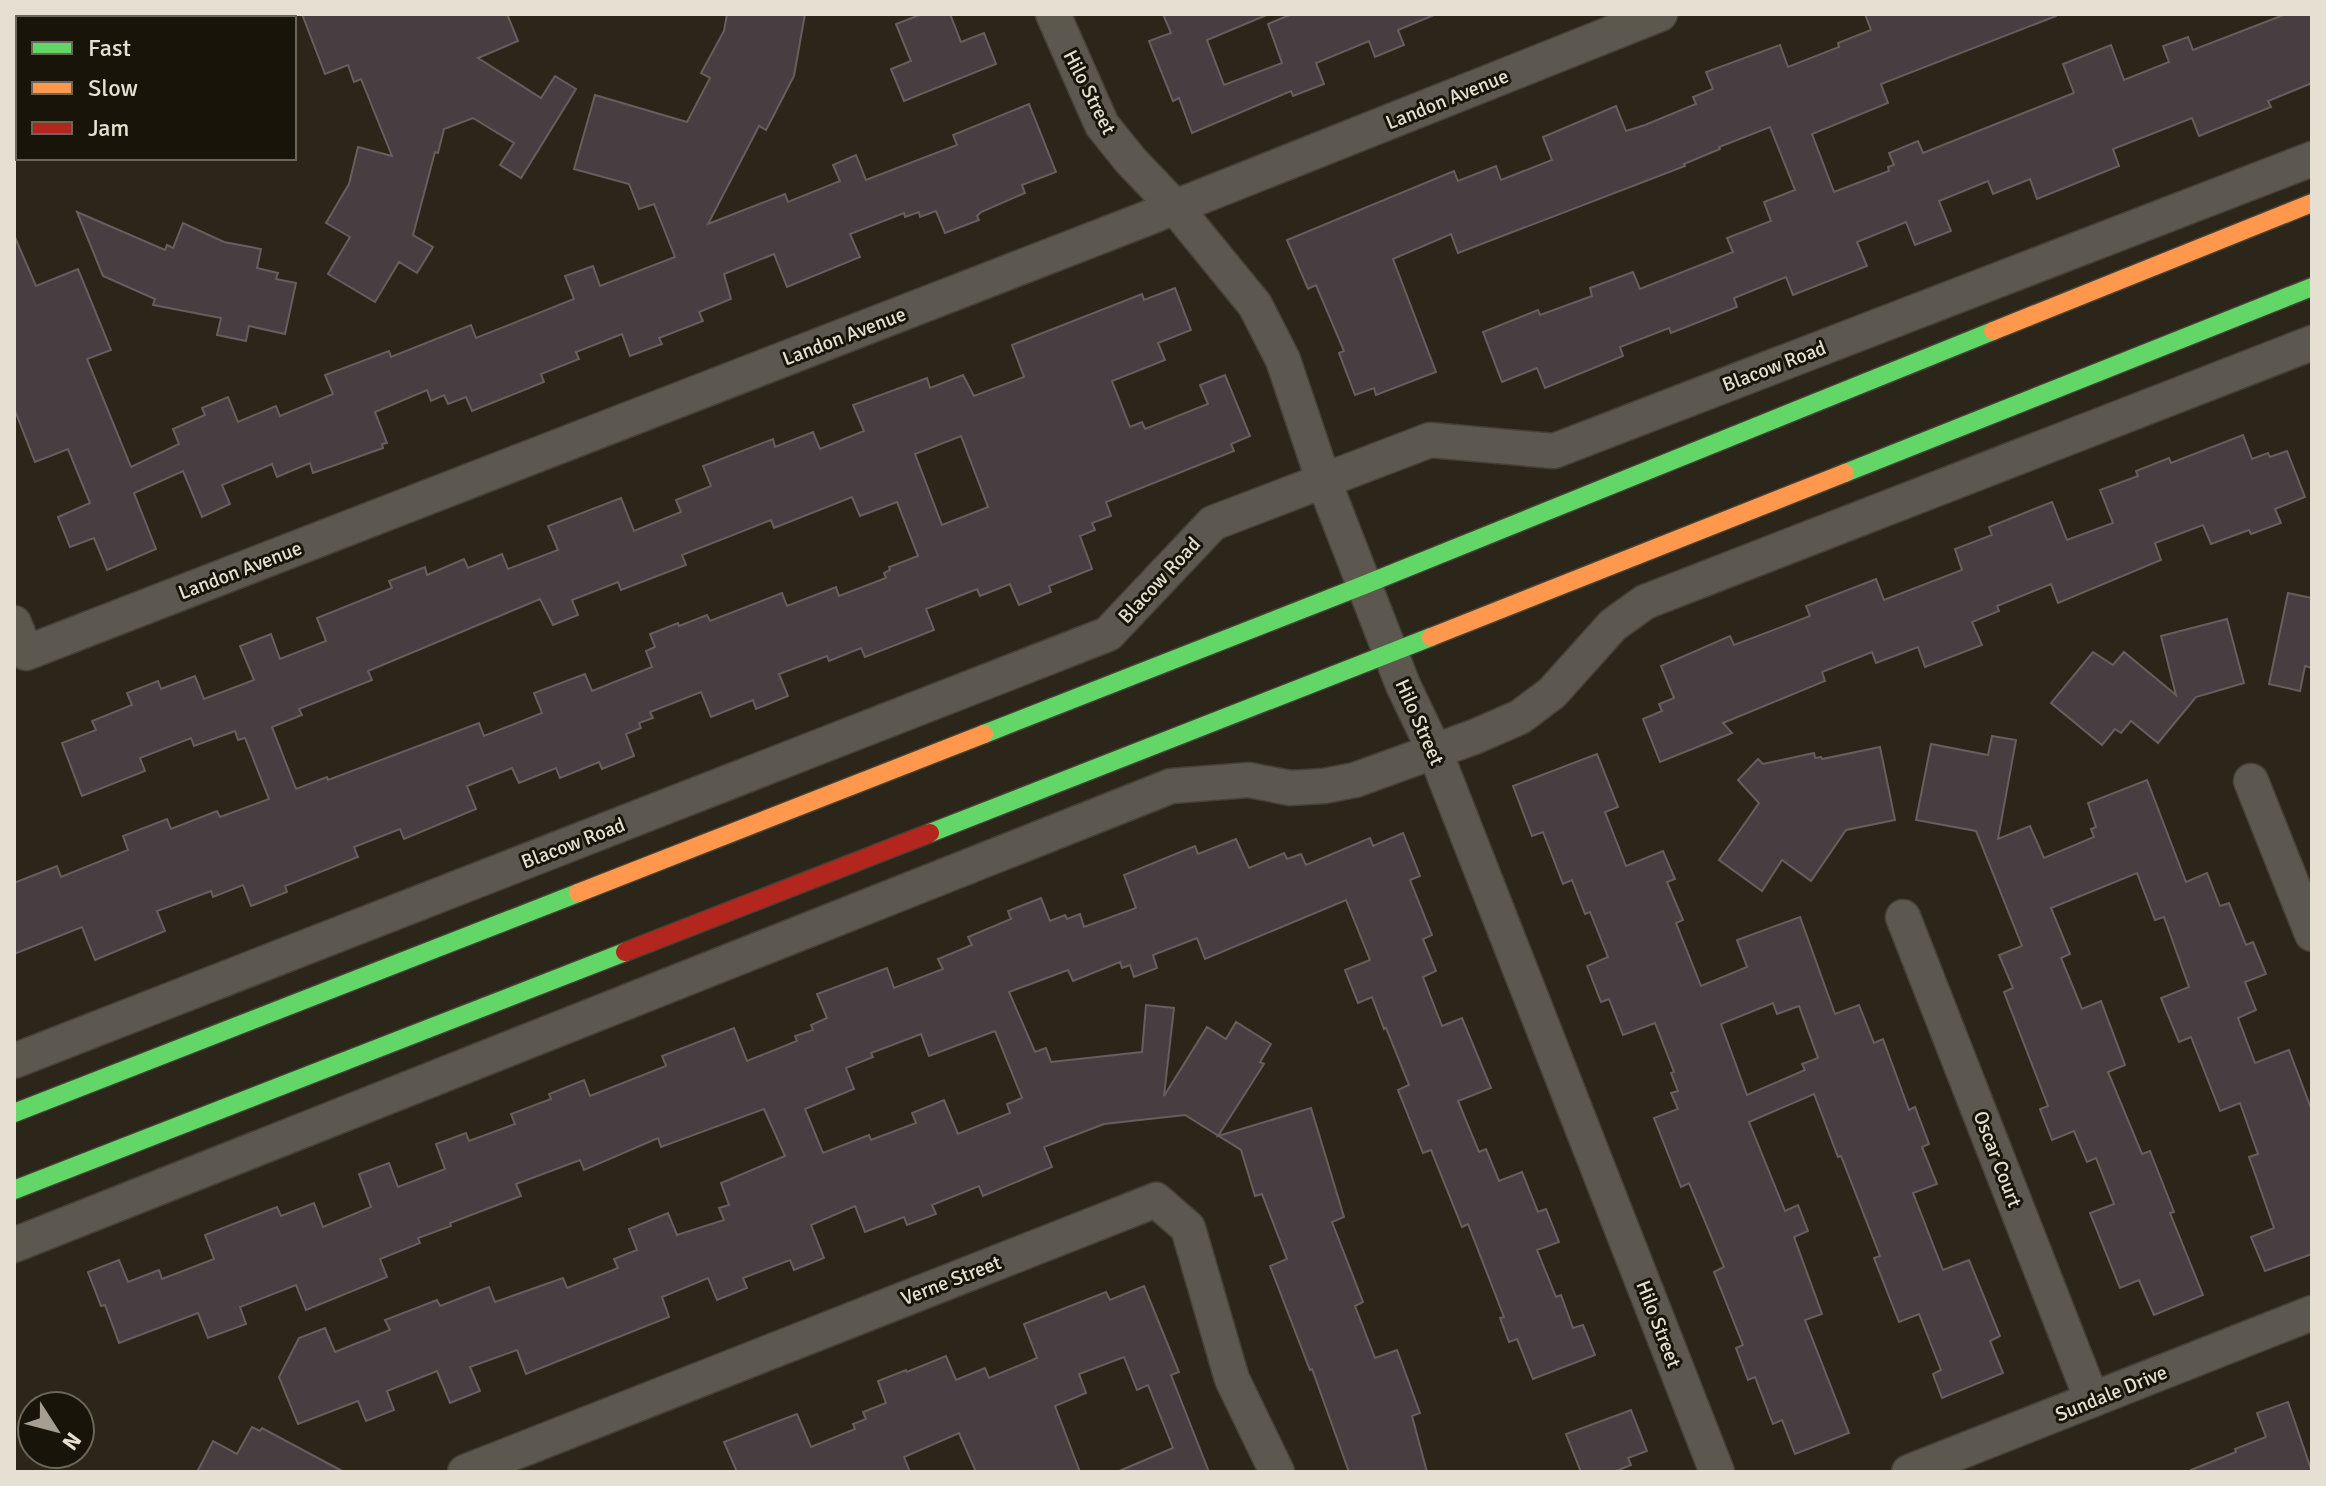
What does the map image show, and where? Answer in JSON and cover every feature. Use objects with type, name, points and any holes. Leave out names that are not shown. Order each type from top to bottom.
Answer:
[{"type":"main road","points":[[14,1113],[1364,585],[2312,203]]},
{"type":"main road","points":[[14,1190],[1391,653],[2312,287]]},
{"type":"street","name":"Hilo Street","points":[[1053,14],[1102,125],[1175,207],[1255,305],[1283,360],[1323,479],[1364,585],[1435,752],[1717,1472]]},
{"type":"street","name":"Landon Avenue","points":[[20,638],[1175,207],[1660,14]]},
{"type":"street","name":"Blacow Road","points":[[14,1061],[1108,634],[1213,523],[1323,479],[1430,440],[1554,451],[2312,159]]},
{"type":"street","points":[[14,1245],[1171,786],[1249,780],[1290,788],[1324,786],[1355,780],[1435,752],[1520,717],[1552,693],[1613,625],[1645,602],[2312,343]]},
{"type":"street","points":[[2251,781],[2312,934]]},
{"type":"street","name":"Oscar Court","points":[[1903,917],[2092,1400]]},
{"type":"street","name":"Verne Street","points":[[465,1472],[1156,1200],[1188,1228],[1232,1379],[1277,1472]]},
{"type":"street","name":"Sundale Drive","points":[[1909,1472],[2312,1313]]},
{"type":"building","points":[[302,14],[507,14],[518,41],[478,58],[541,98],[555,76],[576,89],[521,178],[500,165],[514,143],[473,118],[444,129],[413,235],[433,247],[417,273],[399,262],[375,302],[328,274],[350,237],[326,223],[349,184],[358,147],[392,156],[361,79],[354,82],[348,65],[325,74]]},
{"type":"building","points":[[727,14],[805,14],[794,76],[766,130],[759,126],[708,224],[785,194],[788,202],[840,181],[833,165],[856,155],[866,180],[957,145],[953,135],[1029,104],[1056,172],[1022,185],[1025,193],[981,212],[977,216],[979,220],[945,233],[936,211],[920,217],[919,212],[905,217],[904,213],[850,234],[860,257],[787,287],[774,254],[724,274],[731,299],[699,312],[703,321],[659,338],[662,344],[630,356],[622,334],[576,352],[579,359],[541,374],[544,382],[472,411],[466,397],[448,404],[444,395],[431,401],[427,390],[375,412],[387,443],[382,444],[383,448],[313,473],[310,463],[277,477],[272,464],[222,485],[230,504],[202,517],[183,471],[134,493],[156,549],[107,570],[94,538],[70,547],[58,517],[90,503],[68,449],[35,462],[14,408],[14,235],[36,286],[78,269],[111,350],[87,359],[131,467],[179,444],[173,429],[205,415],[202,408],[228,397],[238,422],[276,406],[280,416],[333,394],[325,375],[389,351],[391,357],[471,325],[476,338],[574,299],[565,276],[593,266],[600,286],[675,257],[654,204],[639,209],[629,184],[574,169],[595,95],[687,122],[710,78],[701,73],[724,31]]},
{"type":"building","points":[[922,14],[950,14],[961,42],[984,33],[996,64],[904,101],[891,69],[911,61],[896,24]]},
{"type":"building","points":[[1163,14],[1269,14],[1207,40],[1224,85],[1282,63],[1268,24],[1292,14],[1434,15],[1398,30],[1404,45],[1375,57],[1369,41],[1316,63],[1324,84],[1293,96],[1291,91],[1192,133],[1179,98],[1173,101],[1149,41],[1171,33]]},
{"type":"building","points":[[1865,14],[2056,16],[1881,84],[1888,103],[1812,134],[1834,192],[1889,171],[1888,167],[1894,165],[1889,153],[1918,141],[1923,153],[2074,93],[2063,64],[2111,45],[2124,80],[2169,62],[2163,46],[2188,37],[2193,50],[2286,14],[2312,14],[2312,83],[2268,101],[2271,107],[2199,136],[2192,118],[2113,149],[2119,166],[2037,199],[2030,179],[1993,194],[1988,181],[1939,201],[1951,231],[1915,245],[1906,222],[1857,242],[1867,266],[1793,295],[1786,277],[1734,298],[1737,307],[1671,333],[1669,328],[1620,347],[1623,356],[1545,388],[1537,368],[1502,382],[1483,332],[1538,310],[1540,315],[1592,296],[1590,288],[1633,272],[1640,289],[1733,252],[1727,238],[1771,221],[1764,202],[1795,190],[1770,127],[1719,147],[1685,166],[1458,253],[1451,234],[1393,259],[1436,372],[1376,395],[1374,388],[1355,395],[1339,353],[1344,351],[1316,285],[1308,289],[1287,240],[1454,171],[1458,181],[1496,166],[1501,180],[1552,160],[1543,137],[1616,106],[1626,131],[1645,125],[1696,104],[1693,97],[1713,89],[1706,72],[1780,45],[1788,67],[1839,47],[1838,43],[1871,30]]},
{"type":"building","points":[[77,212],[165,250],[167,245],[173,248],[183,223],[224,242],[261,249],[257,268],[278,273],[276,279],[296,283],[285,334],[249,326],[246,341],[217,335],[221,318],[153,305],[155,299],[103,276]]},
{"type":"building","points":[[1175,288],[1191,330],[1158,343],[1165,360],[1112,381],[1130,427],[1142,422],[1145,429],[1208,404],[1200,385],[1225,375],[1250,436],[1231,444],[1234,451],[1106,502],[1111,516],[1092,523],[1095,530],[1080,536],[1092,569],[1049,586],[1051,592],[1019,605],[1010,584],[980,596],[977,589],[926,609],[934,630],[865,657],[861,648],[829,661],[827,656],[779,674],[788,696],[756,709],[753,700],[711,717],[701,692],[650,712],[653,718],[639,723],[641,728],[626,734],[634,756],[602,769],[599,762],[560,778],[556,768],[519,783],[512,768],[467,786],[476,809],[404,839],[400,829],[354,847],[358,857],[285,886],[287,892],[251,906],[243,885],[213,897],[211,891],[157,911],[165,931],[95,960],[82,927],[14,954],[14,883],[57,866],[61,877],[128,850],[123,836],[167,819],[171,829],[217,811],[220,817],[269,799],[245,738],[238,740],[235,731],[194,746],[191,738],[140,758],[145,771],[82,796],[62,743],[96,730],[92,721],[132,705],[127,693],[158,681],[161,689],[195,676],[204,699],[254,680],[240,646],[271,634],[280,659],[326,641],[317,618],[392,588],[389,581],[425,567],[427,575],[464,559],[468,568],[502,554],[508,569],[558,550],[548,526],[621,498],[634,531],[681,512],[676,500],[711,486],[703,466],[773,439],[775,447],[813,432],[820,449],[864,431],[853,405],[927,378],[930,388],[963,375],[974,396],[1024,377],[1012,345],[1142,294],[1144,300]],"holes":[[[961,436],[988,507],[942,525],[915,454]],[[852,497],[860,516],[897,502],[918,556],[889,567],[890,570],[884,573],[886,578],[839,596],[836,587],[787,606],[782,593],[710,621],[707,615],[679,626],[678,623],[650,634],[655,647],[646,651],[652,667],[592,691],[585,674],[534,693],[542,713],[484,736],[479,723],[296,789],[272,727],[302,715],[299,709],[372,680],[368,671],[540,599],[553,625],[578,615],[572,600],[618,582],[621,590],[686,565],[682,555],[771,520],[774,528]]]},
{"type":"building","points":[[2243,435],[2252,459],[2287,451],[2305,497],[2275,509],[2281,523],[2251,534],[2249,530],[2211,544],[2203,525],[2155,543],[2161,560],[2058,603],[2051,584],[1997,606],[1999,611],[1972,622],[1982,645],[1925,667],[1918,647],[1876,663],[1872,652],[1822,672],[1825,681],[1723,723],[1732,733],[1660,762],[1643,719],[1662,711],[1659,704],[1674,698],[1661,666],[1730,636],[1734,645],[1810,616],[1806,606],[1876,579],[1884,600],[1962,570],[1955,549],[1992,535],[1989,527],[2052,502],[2067,540],[2113,523],[2100,490],[2138,476],[2136,471],[2169,458],[2171,463]]},
{"type":"building","points":[[2288,593],[2312,598],[2312,668],[2305,666],[2300,691],[2269,684]]},
{"type":"building","points":[[2227,619],[2244,683],[2196,697],[2158,743],[2131,721],[2121,733],[2115,729],[2102,745],[2051,703],[2093,652],[2113,665],[2124,652],[2176,695],[2161,636]]},
{"type":"building","points":[[1992,736],[2016,740],[1998,839],[2030,826],[2044,858],[2094,837],[2091,829],[2096,827],[2088,803],[2147,780],[2186,882],[2207,873],[2220,906],[2229,903],[2246,945],[2253,942],[2266,974],[2245,982],[2256,1010],[2238,1018],[2255,1063],[2289,1050],[2312,1111],[2312,1254],[2265,1271],[2251,1237],[2274,1228],[2249,1157],[2258,1154],[2240,1103],[2220,1111],[2191,1037],[2179,1042],[2161,998],[2189,987],[2164,917],[2155,920],[2137,873],[2051,908],[2070,954],[2061,958],[2082,1009],[2101,1001],[2125,1065],[2108,1072],[2142,1154],[2150,1151],[2174,1212],[2170,1213],[2203,1295],[2154,1315],[2139,1280],[2120,1288],[2090,1213],[2114,1204],[2096,1158],[2087,1162],[2074,1131],[2052,1140],[2040,1109],[2048,1106],[2004,992],[2013,988],[1999,955],[2022,946],[1976,831],[1916,820],[1931,744],[1988,755]]},
{"type":"building","points":[[1880,747],[1895,820],[1846,830],[1811,881],[1782,860],[1762,891],[1719,860],[1759,803],[1738,780],[1758,759],[1763,764],[1814,753],[1815,758],[1822,759]]},
{"type":"building","points":[[1597,754],[1618,807],[1605,812],[1626,866],[1663,851],[1675,879],[1667,882],[1683,920],[1676,923],[1701,986],[1747,967],[1737,940],[1800,917],[1835,1014],[1859,1005],[1874,1043],[1883,1039],[1909,1110],[1915,1107],[1929,1144],[1922,1147],[1937,1184],[1913,1193],[1943,1270],[1969,1260],[2000,1336],[1990,1341],[2003,1373],[1942,1398],[1933,1374],[1941,1370],[1919,1314],[1899,1322],[1874,1258],[1880,1256],[1814,1094],[1749,1122],[1785,1211],[1798,1205],[1808,1231],[1794,1237],[1822,1314],[1805,1320],[1849,1433],[1795,1454],[1782,1420],[1773,1424],[1755,1377],[1748,1380],[1736,1348],[1743,1345],[1714,1272],[1724,1267],[1689,1183],[1681,1187],[1654,1118],[1678,1109],[1671,1093],[1678,1091],[1671,1073],[1674,1072],[1655,1023],[1623,1035],[1609,999],[1601,1002],[1587,966],[1608,957],[1590,912],[1585,914],[1572,880],[1563,884],[1543,832],[1532,836],[1513,786]],"holes":[[[1773,1003],[1777,1014],[1799,1006],[1818,1058],[1802,1064],[1805,1070],[1747,1095],[1721,1024]]]},
{"type":"building","points":[[1403,833],[1420,876],[1410,880],[1432,935],[1423,939],[1436,971],[1423,977],[1442,1026],[1462,1018],[1491,1088],[1458,1101],[1479,1152],[1486,1149],[1499,1181],[1522,1172],[1538,1212],[1546,1209],[1559,1242],[1537,1250],[1556,1297],[1561,1295],[1573,1328],[1583,1325],[1595,1355],[1533,1379],[1517,1339],[1509,1342],[1500,1318],[1504,1317],[1468,1224],[1462,1227],[1431,1150],[1423,1153],[1398,1090],[1409,1085],[1386,1028],[1372,997],[1358,1003],[1345,970],[1370,960],[1346,900],[1205,959],[1197,938],[1153,955],[1157,968],[1134,977],[1130,965],[1122,968],[1120,962],[1073,981],[1068,970],[1009,992],[1035,1052],[1046,1048],[1051,1062],[1142,1052],[1146,1005],[1174,1008],[1164,1096],[1207,1027],[1226,1039],[1236,1022],[1271,1044],[1260,1062],[1264,1064],[1218,1136],[1185,1115],[1104,1124],[1044,1147],[1052,1167],[983,1196],[979,1186],[932,1205],[936,1214],[907,1225],[904,1217],[865,1232],[855,1206],[811,1225],[824,1258],[794,1270],[790,1260],[743,1278],[747,1288],[717,1300],[708,1278],[662,1297],[669,1317],[526,1374],[517,1350],[470,1367],[480,1391],[450,1403],[437,1371],[387,1391],[394,1410],[366,1421],[358,1401],[298,1424],[279,1377],[299,1338],[325,1328],[335,1352],[390,1330],[385,1320],[437,1300],[440,1306],[489,1287],[495,1302],[563,1278],[567,1288],[618,1268],[614,1259],[637,1250],[629,1229],[668,1213],[677,1235],[724,1220],[719,1208],[729,1205],[721,1183],[785,1156],[764,1109],[661,1147],[658,1138],[584,1170],[580,1160],[516,1184],[521,1196],[450,1223],[451,1226],[418,1238],[420,1243],[380,1259],[387,1277],[306,1310],[296,1285],[240,1307],[246,1324],[208,1338],[198,1313],[119,1343],[88,1272],[119,1260],[128,1282],[159,1270],[162,1279],[214,1259],[205,1235],[277,1207],[281,1216],[314,1203],[323,1227],[371,1207],[359,1174],[389,1163],[398,1187],[445,1169],[436,1144],[466,1133],[469,1141],[515,1124],[511,1114],[551,1099],[549,1094],[584,1080],[590,1096],[666,1066],[662,1056],[734,1028],[747,1061],[797,1041],[795,1036],[813,1030],[811,1025],[827,1018],[817,994],[887,968],[894,988],[943,969],[938,959],[972,945],[968,937],[1011,919],[1008,911],[1041,898],[1050,921],[1065,915],[1067,919],[1080,914],[1084,927],[1136,908],[1124,875],[1195,846],[1198,854],[1236,839],[1249,868],[1284,853],[1287,859],[1301,854],[1306,865],[1370,838],[1373,846]],"holes":[[[995,1031],[1022,1098],[1007,1104],[1010,1113],[958,1134],[944,1100],[912,1113],[916,1123],[871,1140],[869,1135],[823,1153],[805,1109],[854,1089],[846,1068],[873,1057],[871,1053],[921,1034],[929,1056]]]},
{"type":"building","points":[[1311,1108],[1344,1217],[1332,1222],[1363,1302],[1355,1306],[1375,1358],[1397,1350],[1420,1413],[1412,1416],[1427,1472],[1349,1472],[1270,1266],[1287,1259],[1262,1194],[1255,1196],[1241,1150],[1218,1136]]},
{"type":"building","points":[[1144,1286],[1179,1372],[1171,1375],[1209,1472],[1117,1472],[1173,1448],[1148,1385],[1137,1390],[1124,1357],[1079,1374],[1086,1393],[1055,1406],[1080,1472],[976,1472],[959,1433],[904,1457],[910,1472],[737,1472],[724,1442],[797,1414],[811,1447],[855,1429],[853,1424],[866,1419],[863,1412],[886,1403],[878,1381],[946,1356],[956,1380],[985,1368],[989,1378],[1037,1358],[1024,1324],[1106,1292],[1110,1300]]},
{"type":"building","points":[[2288,1402],[2312,1472],[2191,1472],[2266,1437],[2257,1413]]},
{"type":"building","points":[[1631,1410],[1647,1451],[1628,1458],[1631,1465],[1614,1472],[1581,1472],[1566,1434]]},
{"type":"building","points":[[252,1427],[260,1431],[262,1428],[344,1472],[197,1472],[213,1441],[237,1454]]},
{"type":"traffic: fast","points":[[1845,473],[2312,287]]},
{"type":"traffic: fast","points":[[984,734],[1364,585],[1993,331]]},
{"type":"traffic: fast","points":[[930,833],[1431,637]]},
{"type":"traffic: fast","points":[[14,1113],[578,893]]},
{"type":"traffic: fast","points":[[14,1190],[625,952]]},
{"type":"traffic: slow","points":[[1993,331],[2312,203]]},
{"type":"traffic: slow","points":[[1431,637],[1845,473]]},
{"type":"traffic: slow","points":[[578,893],[984,734]]},
{"type":"traffic: jam","points":[[625,952],[930,833]]}]
